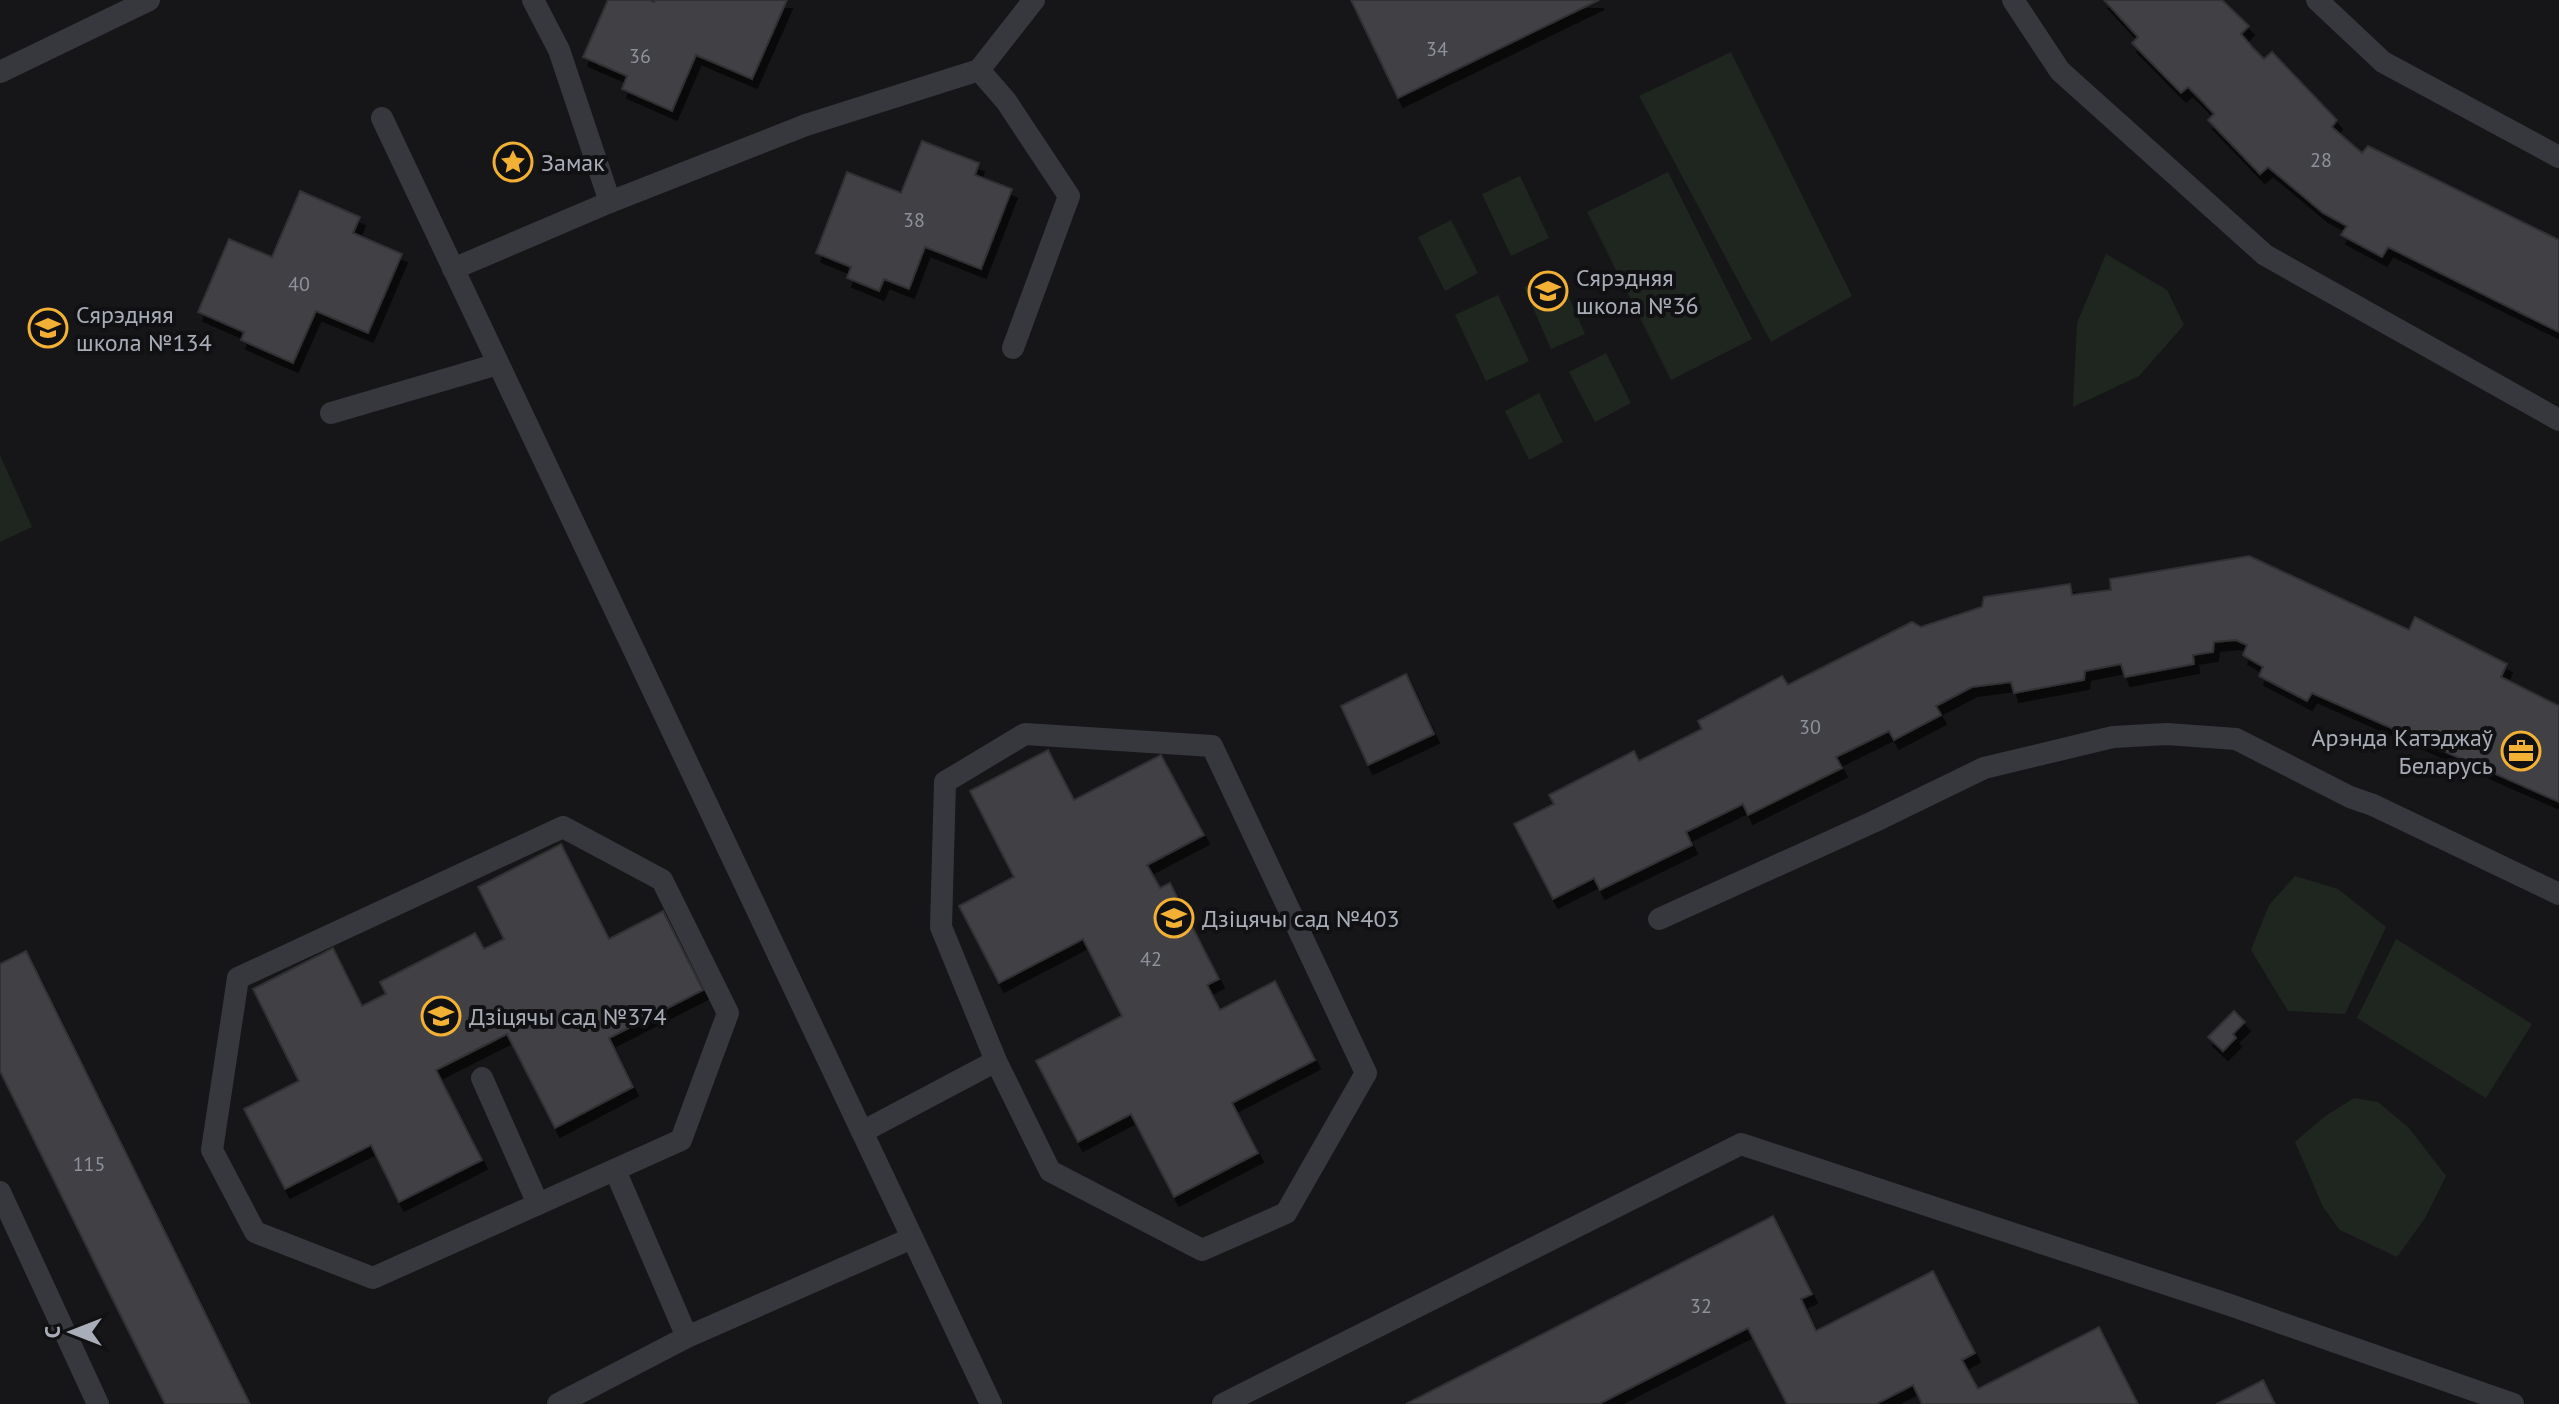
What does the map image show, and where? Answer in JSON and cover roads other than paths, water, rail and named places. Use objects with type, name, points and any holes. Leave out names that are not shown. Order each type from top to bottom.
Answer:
[{"type":"lane","points":[[0,72],[149,0]]},
{"type":"lane","points":[[533,0],[559,50],[610,202]]},
{"type":"lane","points":[[453,269],[610,202],[806,125],[979,70],[1034,0]]},
{"type":"lane","points":[[2013,0],[2060,71],[2265,255],[2559,420]]},
{"type":"lane","points":[[2317,0],[2383,62],[2559,157]]},
{"type":"lane","points":[[979,70],[1006,101],[1069,196],[1013,348]]},
{"type":"lane","points":[[382,118],[991,1404]]},
{"type":"lane","points":[[331,413],[498,364]]},
{"type":"lane","points":[[1025,734],[1212,746],[1366,1073],[1286,1213],[1202,1250],[1050,1171],[996,1061],[941,927],[945,782],[1025,734]]},
{"type":"lane","points":[[1659,919],[1984,768],[2113,737],[2167,734],[2236,739],[2350,797],[2373,805],[2559,894]]},
{"type":"lane","points":[[563,827],[662,880],[728,1013],[681,1140],[615,1170],[373,1278],[255,1232],[212,1150],[238,978],[563,827]]},
{"type":"lane","points":[[862,1132],[996,1061]]},
{"type":"lane","points":[[482,1078],[538,1204]]},
{"type":"lane","points":[[1223,1404],[1741,1144],[2230,1305],[2513,1404]]},
{"type":"lane","points":[[615,1170],[687,1337]]},
{"type":"lane","points":[[0,1192],[98,1404]]},
{"type":"lane","points":[[558,1404],[687,1337],[912,1238]]},
{"type":"place","name":"Замак","points":[[513,162]]},
{"type":"place","name":"Сярэдняя школа №36","points":[[1548,291]]},
{"type":"place","name":"Сярэдняя школа №134","points":[[48,328]]},
{"type":"place","name":"Арэнда Катэджаў Беларусь","points":[[2521,751]]},
{"type":"place","name":"Дзіцячы сад №403","points":[[1174,918]]},
{"type":"place","name":"Дзіцячы сад №374","points":[[441,1016]]}]
